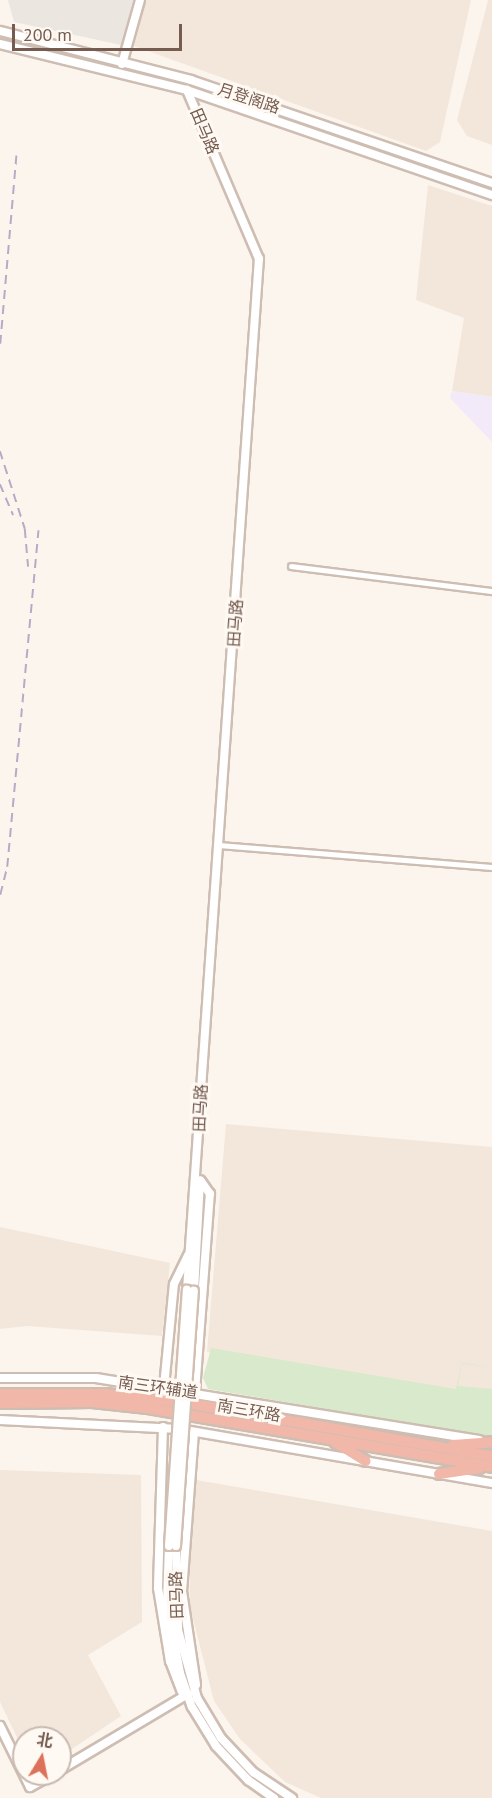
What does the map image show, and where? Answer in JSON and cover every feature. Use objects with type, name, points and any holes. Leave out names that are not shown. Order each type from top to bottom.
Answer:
[{"type":"highway","name":"南三环路","points":[[2,1398],[105,1394],[181,1402],[437,1447],[491,1463]]},
{"type":"highway","name":"南三环路","points":[[2,1398],[114,1405],[491,1463]]},
{"type":"highway","points":[[330,1439],[365,1461]]},
{"type":"highway","points":[[437,1447],[492,1442]]},
{"type":"highway","points":[[439,1474],[491,1463]]},
{"type":"street","points":[[120,71],[140,0]]},
{"type":"street","name":"月登阁路","points":[[0,31],[123,60],[272,105],[492,183]]},
{"type":"street","name":"月登阁路","points":[[0,44],[120,71],[188,90],[492,195]]},
{"type":"street","name":"田马路","points":[[188,90],[259,259],[189,1254],[190,1291]]},
{"type":"street","points":[[291,566],[492,591]]},
{"type":"street","points":[[218,845],[492,867]]},
{"type":"street","name":"田马路","points":[[196,1170],[201,1181],[190,1291],[167,1603],[186,1695],[216,1746],[274,1798]]},
{"type":"street","points":[[195,1392],[210,1194],[201,1181]]},
{"type":"street","points":[[164,1387],[174,1284],[189,1254]]},
{"type":"street","name":"南三环辅道","points":[[0,1378],[96,1378],[195,1392],[492,1442]]},
{"type":"street","points":[[0,1420],[163,1427],[492,1483]]},
{"type":"street","points":[[72,1763],[186,1695],[170,1661],[159,1588],[163,1427]]},
{"type":"street","points":[[194,1432],[182,1592],[197,1698]]},
{"type":"street","name":"田马路","points":[[172,1546],[178,1630],[197,1698],[221,1738],[253,1772],[292,1798]]},
{"type":"street","points":[[0,1726],[12,1750]]},
{"type":"shaded area","points":[[8,0],[133,0],[121,45],[14,22]]},
{"type":"shaded area","points":[[146,0],[471,0],[440,142],[426,151],[134,46]]},
{"type":"shaded area","points":[[488,0],[492,0],[492,145],[467,136],[457,120]]},
{"type":"shaded area","points":[[428,185],[492,206],[492,397],[452,391],[464,318],[416,300]]},
{"type":"shaded area","points":[[452,391],[492,397],[492,442],[450,398]]},
{"type":"shaded area","points":[[226,1124],[492,1147],[492,1399],[207,1352]]},
{"type":"shaded area","points":[[0,1227],[170,1263],[162,1336],[27,1326],[0,1329]]},
{"type":"shaded area","points":[[0,1470],[141,1475],[142,1622],[88,1655],[121,1716],[72,1749],[72,1726],[12,1727],[0,1702]]},
{"type":"shaded area","points":[[196,1480],[492,1531],[492,1798],[321,1798],[285,1782],[240,1739],[214,1701],[190,1607],[189,1545]]},
{"type":"green space","points":[[211,1348],[456,1389],[462,1363],[492,1367],[462,1364],[458,1386],[492,1389],[492,1437],[208,1389],[203,1378]]},
{"type":"railway","points":[[0,344],[16,156]]},
{"type":"railway","points":[[0,451],[25,529],[28,567]]},
{"type":"railway","points":[[0,484],[13,515]]},
{"type":"railway","points":[[0,895],[7,867],[38,530]]}]
